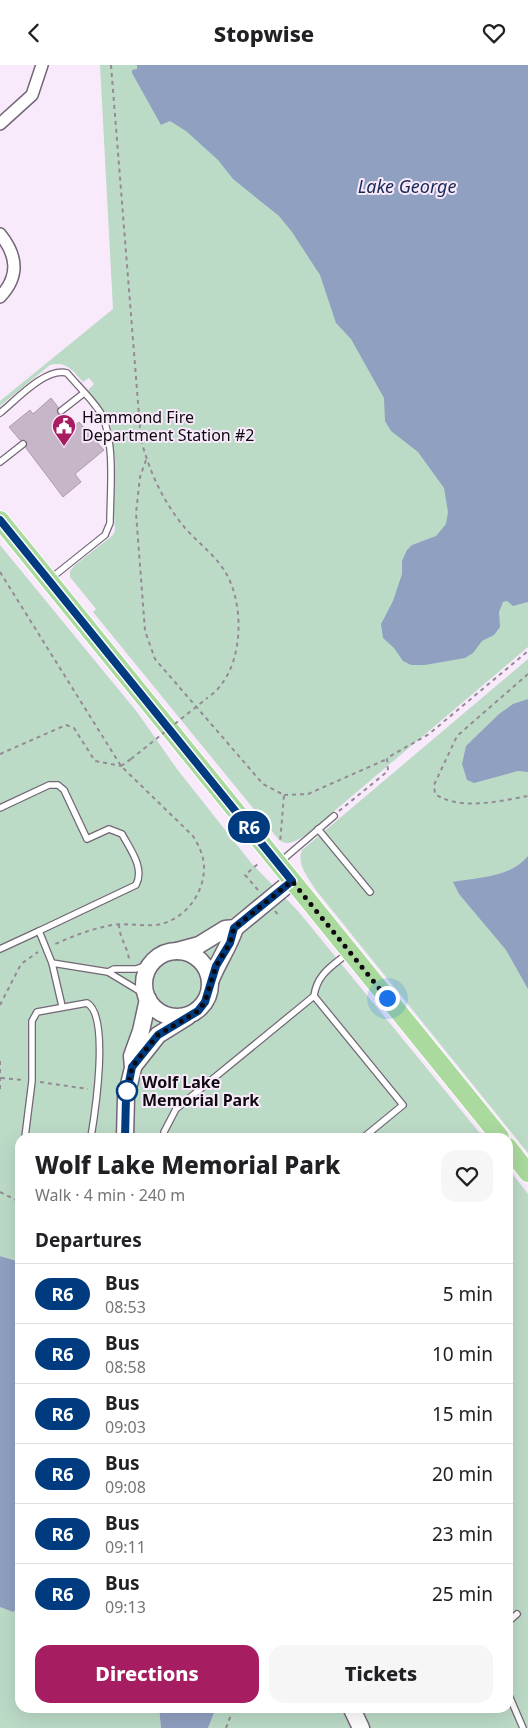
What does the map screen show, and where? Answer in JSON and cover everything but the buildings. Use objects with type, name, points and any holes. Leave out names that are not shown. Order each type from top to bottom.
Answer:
[{"type":"main road","points":[[0,520],[497,1133]]},
{"type":"main road","points":[[125,1133],[126,1097],[132,1067],[132,1056],[141,1031],[147,997],[144,980],[153,963],[168,953],[199,945],[225,929],[234,928],[292,881]]},
{"type":"main road","points":[[132,1067],[158,1035],[198,1011],[205,1002],[209,993],[210,982],[222,953],[230,943],[234,928]]},
{"type":"main road","points":[[177,951],[196,957],[203,964],[210,982]]},
{"type":"main road","points":[[147,997],[153,1007],[169,1017],[188,1016]]},
{"type":"main road","points":[[513,1154],[528,1173]]},
{"type":"main road","points":[[355,1713],[361,1728]]},
{"type":"street","points":[[0,124],[32,95],[42,65]]},
{"type":"street","points":[[0,234],[15,260],[14,276],[0,297]]},
{"type":"lane","points":[[0,413],[48,374],[60,371],[68,373],[99,411],[109,439],[110,523],[105,535],[48,580]]},
{"type":"lane","points":[[61,411],[84,393]]},
{"type":"lane","points":[[0,462],[23,444]]},
{"type":"lane","points":[[0,808],[50,785],[58,785],[64,790],[87,839],[109,829],[122,833],[140,871],[140,878],[136,885],[0,949]]},
{"type":"lane","points":[[278,864],[334,816]]},
{"type":"lane","points":[[318,829],[370,892]]},
{"type":"lane","points":[[39,931],[52,963],[62,1006]]},
{"type":"lane","points":[[350,952],[321,975],[315,985],[314,996],[403,1105],[369,1133]]},
{"type":"lane","points":[[52,963],[108,972],[147,997]]},
{"type":"lane","points":[[108,972],[114,969],[130,969],[153,963]]},
{"type":"lane","points":[[164,1133],[176,1109],[314,996]]},
{"type":"lane","points":[[26,1133],[32,1081],[32,1021],[37,1012],[87,1003],[96,1011],[99,1033],[98,1090],[92,1133]]},
{"type":"lane","points":[[513,1618],[517,1614]]},
{"type":"lane","points":[[513,1705],[523,1728]]},
{"type":"path","points":[[0,754],[66,725],[74,728],[95,761],[121,766],[220,687],[234,657],[239,616],[234,587],[224,569],[179,521],[163,497],[146,460],[138,419],[111,65]]},
{"type":"path","points":[[146,460],[140,477],[136,513],[145,631],[155,659],[263,784],[284,795],[308,793],[387,759],[429,734],[528,651]]},
{"type":"path","points":[[0,572],[121,766]]},
{"type":"path","points":[[528,674],[457,736],[434,785],[435,794],[442,799],[476,804],[528,797]]},
{"type":"path","points":[[334,816],[388,771],[387,759]]},
{"type":"path","points":[[280,843],[284,795]]},
{"type":"path","points":[[118,924],[119,934],[128,951],[130,969]]},
{"type":"path","points":[[0,1061],[0,1089]]},
{"type":"path","points":[[1,1077],[98,1090]]},
{"type":"path","points":[[0,1192],[15,1200]]},
{"type":"path","points":[[226,1728],[232,1713]]},
{"type":"green space","points":[[100,65],[528,65],[528,647],[306,835],[290,843],[279,840],[93,612],[96,609],[70,577],[70,571],[75,565],[112,536],[115,531],[112,479],[115,462],[110,421],[88,390],[94,384],[89,378],[83,382],[65,365],[50,365],[0,406],[0,401],[113,309]]},
{"type":"green space","name":"Wolf Lake Memorial Park","points":[[0,545],[137,712],[177,769],[252,864],[298,911],[480,1133],[15,1133],[15,1260],[0,1256]]},
{"type":"green space","points":[[528,659],[528,1153],[315,889],[302,865],[302,850]]},
{"type":"green space","points":[[513,1174],[528,1194],[528,1728],[208,1728],[214,1713],[513,1713]]},
{"type":"green space","points":[[0,1607],[13,1612],[15,1610],[15,1713],[160,1713],[161,1728],[0,1728]]},
{"type":"water","name":"Lake George","points":[[137,65],[528,65],[528,602],[513,606],[507,601],[503,602],[499,612],[500,627],[494,635],[482,641],[473,653],[465,658],[425,665],[411,665],[403,661],[394,648],[383,638],[381,624],[393,601],[402,574],[402,561],[407,550],[412,545],[436,536],[446,524],[448,512],[444,488],[418,452],[391,431],[385,421],[384,398],[351,339],[336,323],[320,275],[292,232],[279,216],[233,179],[218,160],[186,131],[170,121],[161,125],[132,73],[132,70],[137,69]]},
{"type":"water","points":[[528,699],[528,772],[518,771],[474,783],[467,780],[462,764],[466,746],[499,714],[513,704]]},
{"type":"water","points":[[528,856],[528,989],[506,950],[459,894],[453,882],[503,873],[521,863]]},
{"type":"water","points":[[0,1256],[15,1260],[15,1610],[13,1612],[0,1607]]},
{"type":"water","points":[[160,1713],[214,1713],[208,1728],[161,1728]]},
{"type":"bus line","name":"R6","points":[[0,520],[292,881],[234,928],[230,943],[222,953],[216,966],[210,982],[209,993],[198,1011],[158,1035],[132,1067],[126,1097],[125,1133]]},
{"type":"place","name":"Hammond Fire Department Station #2","points":[[64,447]]},
{"type":"place","name":"Wolf Lake Memorial Park","points":[[127,1091]]},
{"type":"route","points":[[127,1091],[126,1094],[132,1067],[158,1035],[198,1011],[205,1002],[216,966],[222,953],[230,943],[234,928],[292,881],[387,998]]}]
